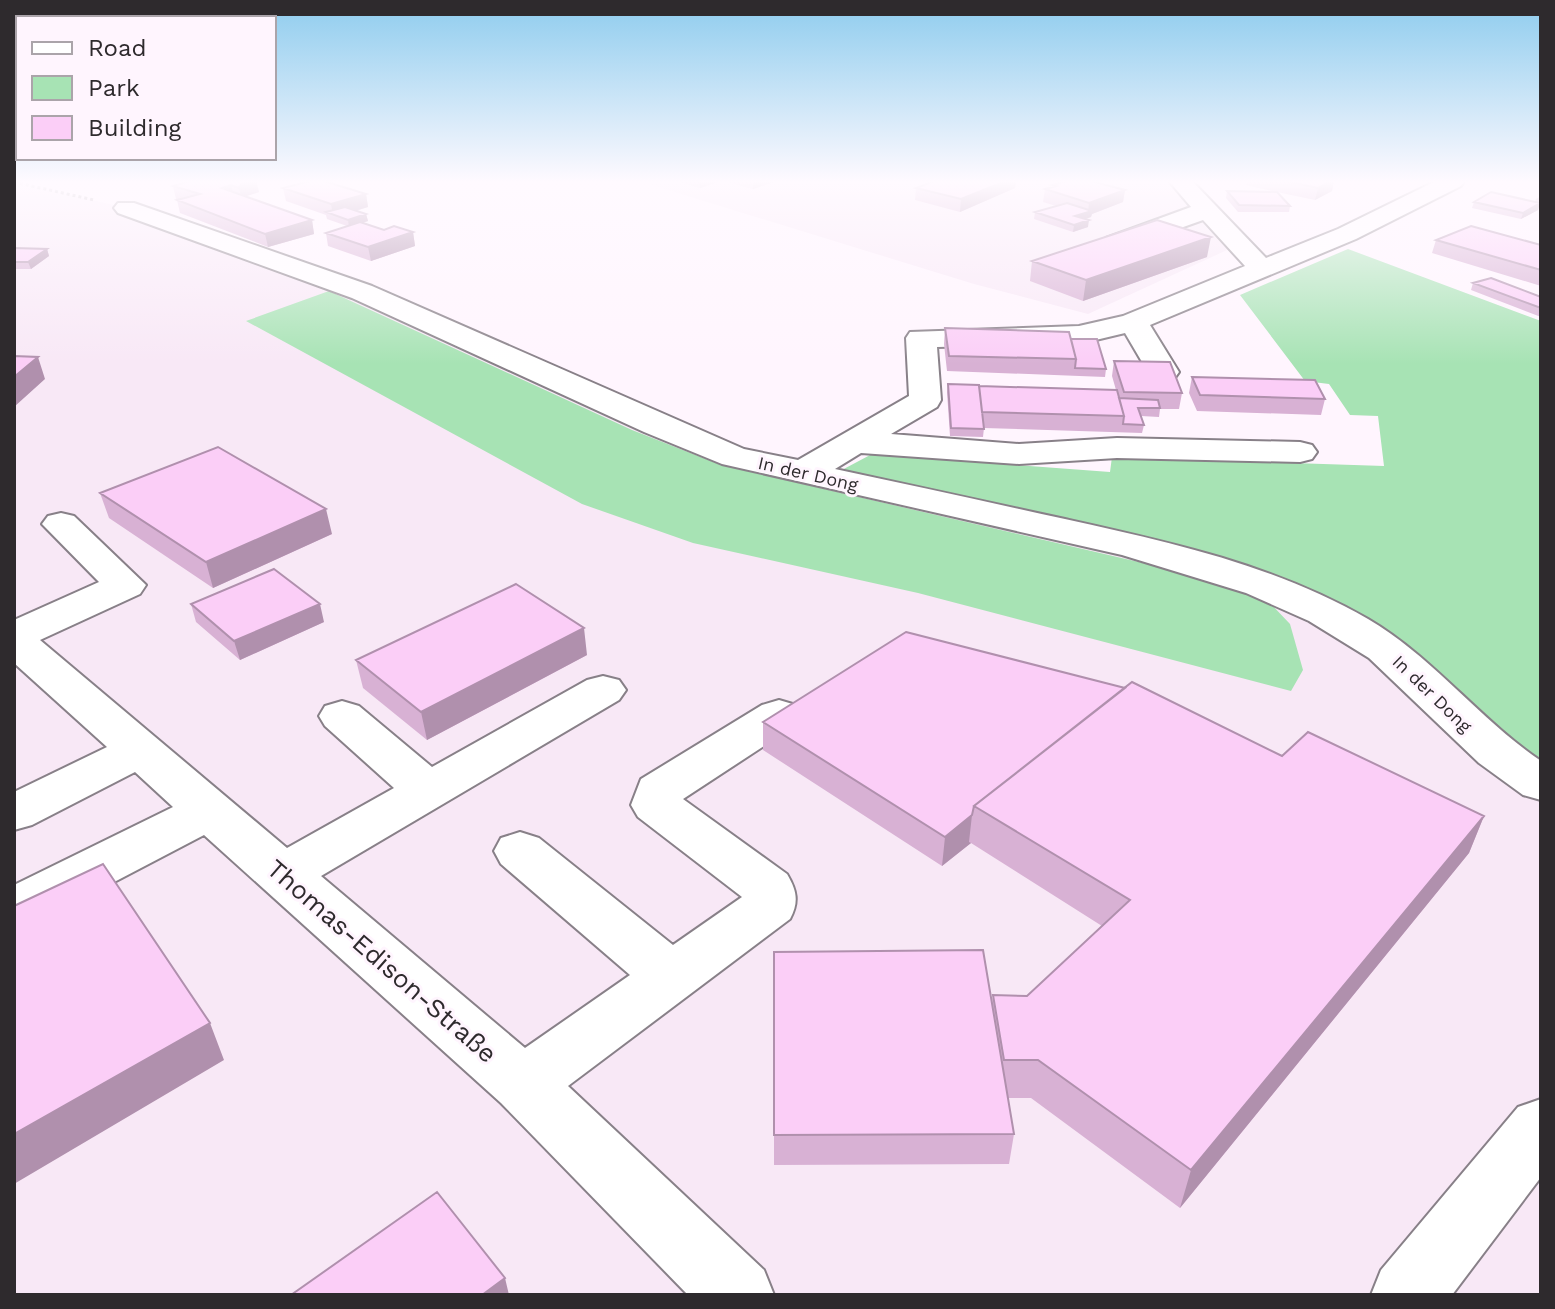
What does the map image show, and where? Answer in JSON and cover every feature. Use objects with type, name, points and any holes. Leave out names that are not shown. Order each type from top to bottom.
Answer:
[{"type":"street","name":"In der Dong","points":[[222,242],[362,292],[734,457],[1180,557],[1302,601],[1386,650],[1481,742],[1507,764],[1541,783]]},
{"type":"street","points":[[1087,252],[1117,242]]},
{"type":"street","points":[[1237,242],[1262,269]]},
{"type":"street","points":[[802,473],[925,400],[921,338],[1079,335],[1133,322],[1327,242]]},
{"type":"street","points":[[1133,322],[1163,372]]},
{"type":"street","points":[[854,442],[1019,454],[1117,448],[1300,452]]},
{"type":"street","points":[[14,638],[126,585],[61,524]]},
{"type":"street","name":"Thomas-Edison-Straße","points":[[14,638],[523,1084],[738,1295]]},
{"type":"street","points":[[283,874],[603,690]]},
{"type":"street","points":[[523,1084],[770,905],[768,888],[656,805],[659,791],[779,715]]},
{"type":"street","points":[[342,716],[428,790]]},
{"type":"street","points":[[14,813],[140,750]]},
{"type":"street","points":[[14,909],[209,810]]},
{"type":"street","points":[[520,851],[671,976]]},
{"type":"street","points":[[1407,1295],[1541,1127]]},
{"type":"shaded area","points":[[14,242],[215,242],[356,296],[734,457],[1126,544],[1414,644],[1541,751],[1541,1295],[14,1295]]},
{"type":"shaded area","points":[[838,242],[1244,242],[1088,314],[974,284]]},
{"type":"green space","points":[[1348,249],[1541,321],[1541,761],[1519,755],[1336,604],[840,471],[872,454],[1110,472],[1112,457],[1384,466],[1378,416],[1350,415],[1329,384],[1305,381],[1240,295]]},
{"type":"green space","points":[[329,291],[632,430],[721,465],[1212,579],[1269,602],[1290,624],[1303,670],[1291,691],[918,593],[693,543],[582,504],[246,321]]},
{"type":"building","points":[[353,242],[383,242],[368,247]]},
{"type":"building","points":[[1090,242],[1196,242],[1086,280],[1032,261]]},
{"type":"building","points":[[1443,242],[1530,242],[1541,245],[1541,270]]},
{"type":"building","points":[[14,248],[47,249],[28,262],[14,262]]},
{"type":"building","points":[[1491,278],[1541,297],[1541,308],[1473,283]]},
{"type":"building","points":[[945,328],[1069,332],[1076,359],[949,356]]},
{"type":"building","points":[[1071,339],[1097,339],[1106,369],[1075,368]]},
{"type":"building","points":[[14,356],[38,357],[14,377]]},
{"type":"building","points":[[1114,361],[1170,362],[1182,393],[1124,392]]},
{"type":"building","points":[[1192,377],[1315,380],[1325,399],[1200,395]]},
{"type":"building","points":[[948,384],[979,385],[984,429],[951,428]]},
{"type":"building","points":[[979,386],[1117,390],[1124,416],[982,412]]},
{"type":"building","points":[[1119,398],[1158,400],[1160,408],[1138,408],[1144,425],[1123,424]]},
{"type":"building","points":[[218,447],[326,509],[206,562],[100,493]]},
{"type":"building","points":[[274,569],[320,604],[234,641],[191,604]]},
{"type":"building","points":[[516,584],[584,628],[421,712],[356,660]]},
{"type":"building","points":[[906,632],[1125,688],[974,806],[972,815],[945,837],[763,722]]},
{"type":"building","points":[[1132,682],[1282,756],[1308,732],[1484,816],[1191,1170],[1038,1060],[1004,1060],[993,995],[1027,996],[1130,900],[974,806]]},
{"type":"building","points":[[103,864],[210,1023],[14,1134],[14,906]]},
{"type":"building","points":[[983,950],[1014,1134],[774,1135],[774,952]]},
{"type":"building","points":[[437,1192],[505,1278],[482,1295],[291,1295]]}]
